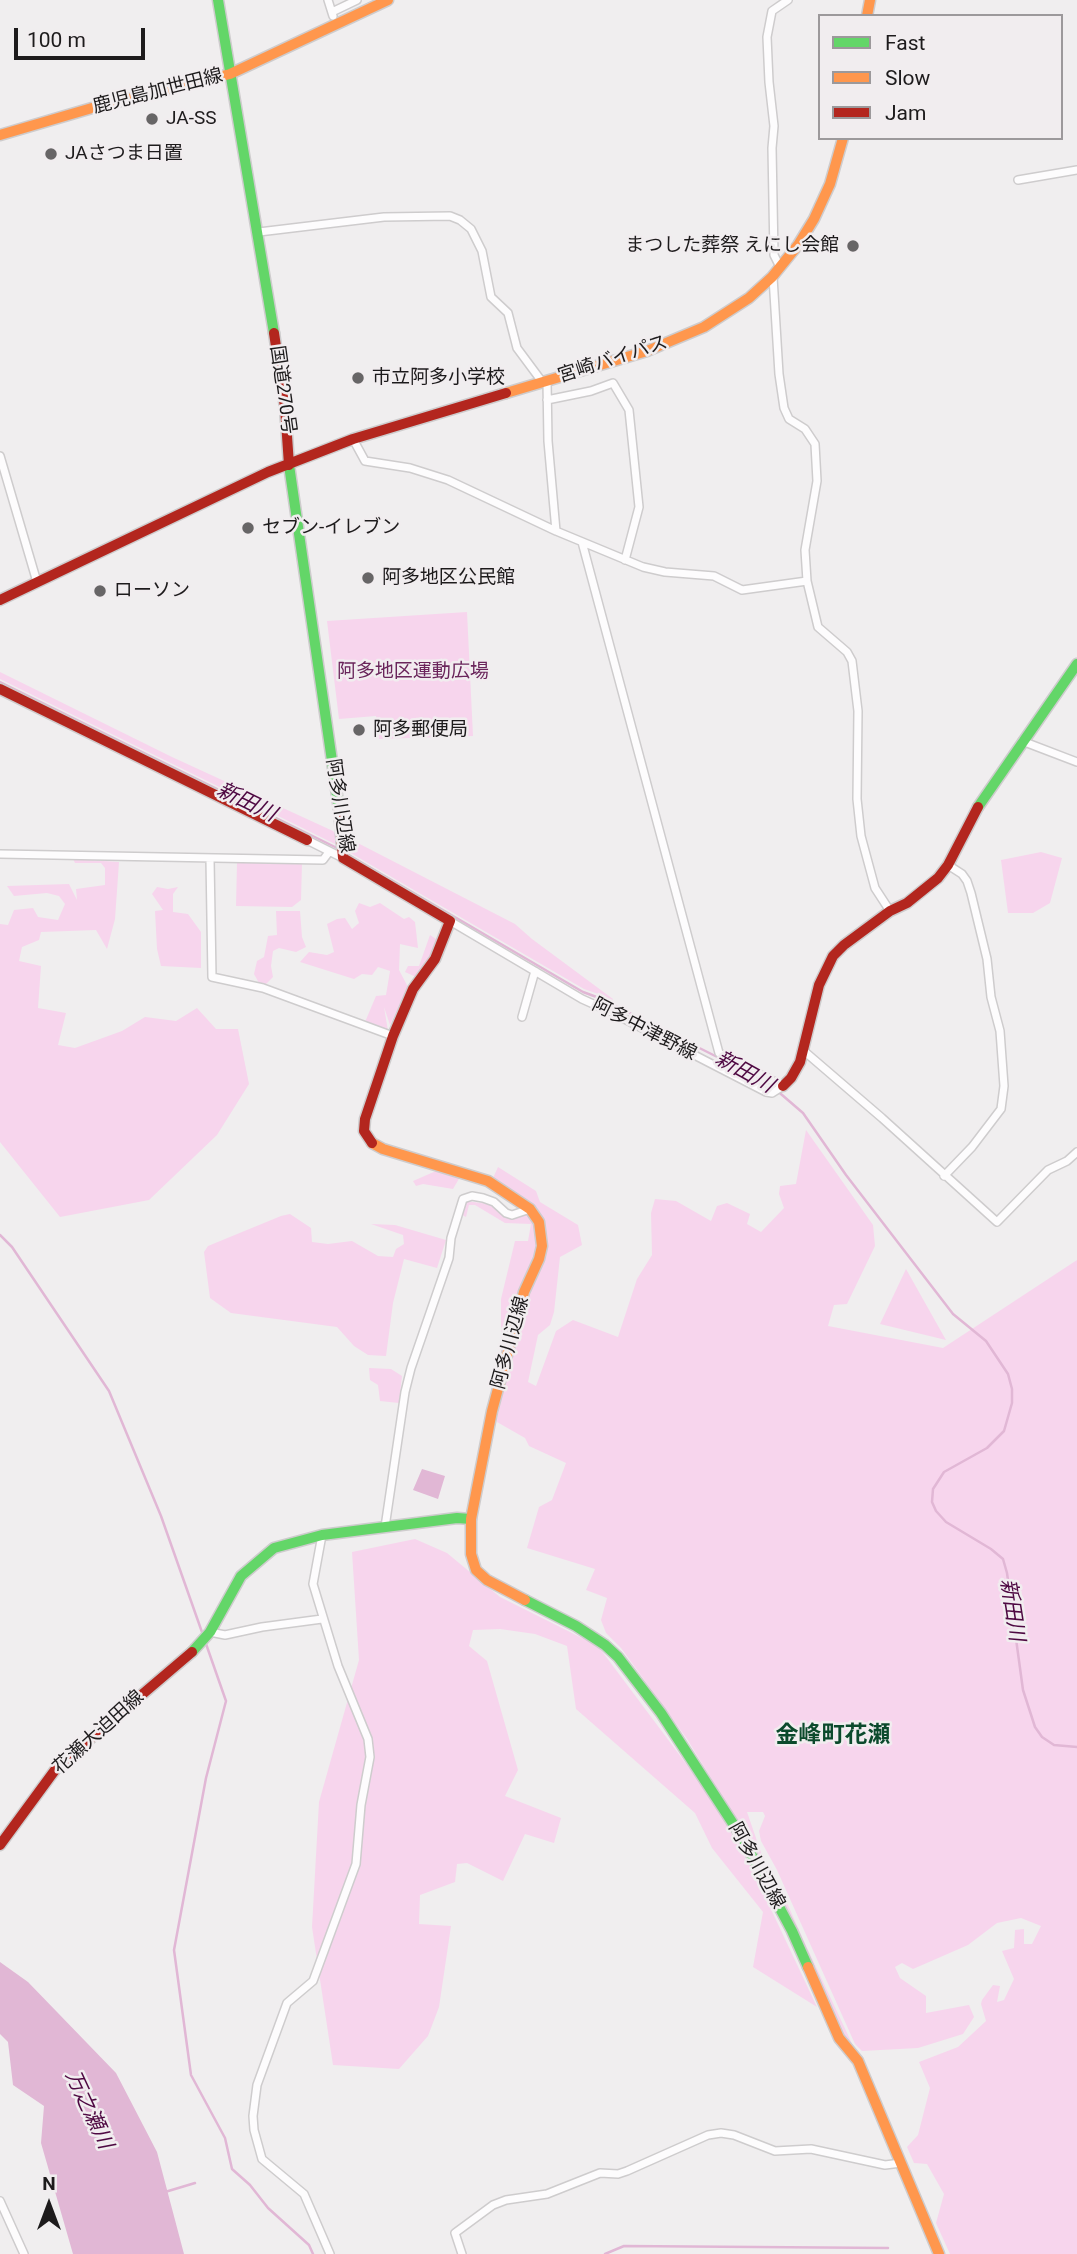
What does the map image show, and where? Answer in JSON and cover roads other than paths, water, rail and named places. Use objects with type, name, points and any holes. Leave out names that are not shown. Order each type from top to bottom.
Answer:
[{"type":"main road","name":"国道270号","points":[[218,0],[259,232],[285,407],[289,465]]},
{"type":"main road","name":"鹿児島加世田線","points":[[0,135],[92,108],[230,74],[388,0]]},
{"type":"main road","name":"宮崎バイパス","points":[[289,465],[353,439],[647,351],[682,338],[722,318],[772,276],[814,219],[830,184],[842,140]]},
{"type":"main road","points":[[0,600],[251,479],[289,465]]},
{"type":"main road","name":"阿多川辺線","points":[[289,465],[343,854],[450,921]]},
{"type":"main road","points":[[779,1089],[795,1072],[804,1051],[819,985],[827,965],[844,945],[920,893],[948,865],[985,795],[1077,664]]},
{"type":"main road","points":[[0,690],[307,841]]},
{"type":"main road","points":[[450,921],[435,959],[413,989],[365,1119],[364,1131],[367,1138],[383,1149],[488,1181],[530,1209]]},
{"type":"main road","name":"阿多川辺線","points":[[530,1209],[539,1222],[542,1246],[524,1292],[492,1411],[471,1519],[471,1554],[476,1570],[487,1580],[576,1626],[605,1645],[618,1657],[669,1724],[743,1839],[792,1931],[839,2038],[858,2061],[939,2254]]},
{"type":"main road","name":"花瀬大迫田線","points":[[0,1845],[44,1783],[74,1751],[188,1656],[210,1632],[241,1576],[264,1554],[274,1548],[322,1535],[457,1518],[471,1519]]},
{"type":"street","points":[[328,0],[336,26]]},
{"type":"street","points":[[332,12],[357,0]]},
{"type":"street","points":[[780,267],[774,255],[774,126],[767,37],[772,11],[788,0]]},
{"type":"street","points":[[1018,180],[1077,170]]},
{"type":"street","points":[[259,232],[384,217],[450,216],[471,229],[482,251],[491,297],[508,313],[517,348],[545,382],[556,531]]},
{"type":"street","points":[[772,276],[784,408],[789,419],[805,429],[815,444],[817,481],[805,550],[807,581],[818,627],[847,652],[852,661],[858,711],[858,799],[861,836],[874,888],[890,911]]},
{"type":"street","points":[[547,400],[591,391],[613,383],[629,410],[639,507],[625,560]]},
{"type":"street","points":[[353,439],[365,461],[410,468],[448,480],[625,560],[665,572],[714,576],[742,590],[807,581]]},
{"type":"street","points":[[0,456],[37,582]]},
{"type":"street","points":[[582,542],[719,1053],[779,1089]]},
{"type":"street","points":[[1022,741],[1077,762]]},
{"type":"street","points":[[307,841],[330,852],[343,854]]},
{"type":"street","points":[[0,854],[323,860],[330,852]]},
{"type":"street","points":[[210,859],[212,977],[263,988],[394,1036]]},
{"type":"street","points":[[944,1176],[972,1147],[1001,1110],[1004,1086],[1000,1031],[974,906],[967,881],[962,874],[948,865]]},
{"type":"street","name":"阿多中津野線","points":[[450,921],[582,999],[766,1092],[779,1089]]},
{"type":"street","points":[[522,1017],[535,971]]},
{"type":"street","points":[[804,1051],[883,1118],[997,1222],[1048,1170],[1067,1161],[1077,1152]]},
{"type":"street","points":[[385,1527],[411,1368],[449,1258],[451,1238],[463,1199],[472,1196],[483,1198],[512,1214],[530,1209]]},
{"type":"street","points":[[322,1535],[313,1584],[322,1619],[346,1687],[368,1739],[370,1757],[361,1805],[356,1864],[313,1981],[287,2003],[257,2085],[253,2116],[262,2159],[304,2194],[330,2254]]},
{"type":"street","points":[[210,1632],[225,1635],[322,1619]]},
{"type":"street","points":[[462,2254],[454,2233],[493,2205],[506,2200],[547,2194],[600,2174],[618,2174],[708,2135],[734,2135],[775,2151],[811,2149],[886,2165],[901,2163]]},
{"type":"street","points":[[0,2201],[24,2254]]},
{"type":"water","points":[[422,1469],[445,1476],[438,1499],[413,1490]]},
{"type":"water","name":"万之瀬川","points":[[0,1962],[28,1982],[116,2073],[157,2152],[184,2254],[73,2254],[41,2143],[44,2106],[13,2085],[8,2042],[0,2034]]},
{"type":"waterway","name":"新田川","points":[[0,682],[339,849]]},
{"type":"waterway","name":"新田川","points":[[347,854],[583,992],[767,1082],[803,1113],[846,1175],[953,1314],[986,1341],[1008,1374],[1012,1403],[1004,1431],[987,1448],[944,1472],[933,1489],[932,1502],[946,1522],[1003,1559],[1023,1690],[1035,1727],[1042,1737],[1054,1745],[1077,1747]]},
{"type":"waterway","points":[[0,1235],[12,1247],[109,1391],[161,1516],[203,1635]]},
{"type":"waterway","points":[[205,1641],[226,1701],[206,1778],[174,1950],[191,2075],[225,2138],[232,2169],[250,2185],[268,2208],[309,2245],[313,2254]]},
{"type":"waterway","points":[[165,2192],[195,2183]]},
{"type":"waterway","points":[[605,2254],[624,2246],[888,2248]]},
{"type":"place","name":"JA-SS","points":[[152,119]]},
{"type":"place","name":"JAさつま日置","points":[[51,154]]},
{"type":"place","name":"まつした葬祭 えにし会館","points":[[853,246]]},
{"type":"place","name":"市立阿多小学校","points":[[358,378]]},
{"type":"place","name":"セブン-イレブン","points":[[248,528]]},
{"type":"place","name":"阿多地区公民館","points":[[368,578]]},
{"type":"place","name":"ローソン","points":[[100,591]]},
{"type":"place","name":"阿多郵便局","points":[[359,730]]},
{"type":"district","name":"金峰町花瀬","points":[[833,1736]]},
{"type":"park label","name":"阿多地区運動広場","points":[[413,672]]}]
